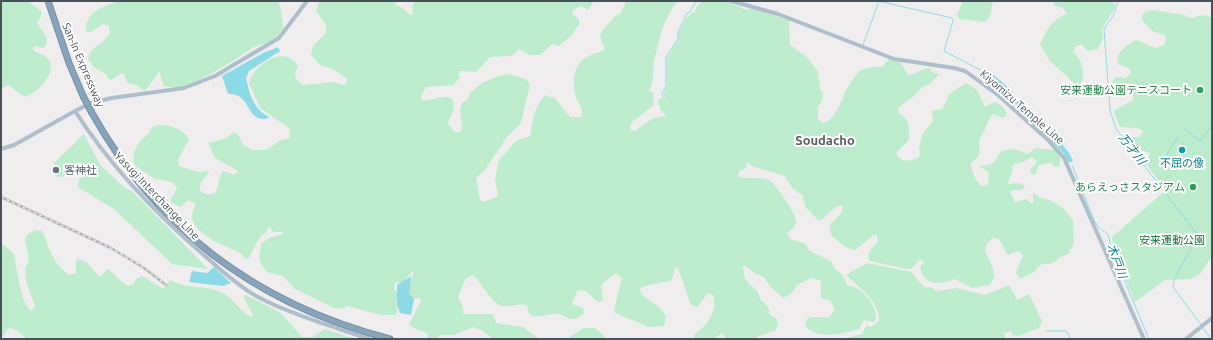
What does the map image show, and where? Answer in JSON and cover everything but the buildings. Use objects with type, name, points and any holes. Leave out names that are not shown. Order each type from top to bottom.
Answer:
[{"type":"highway","name":"San-In Expressway","points":[[48,1],[68,63],[92,113],[114,150],[146,192],[175,223],[208,252],[255,285],[293,305],[340,324],[390,339]]},
{"type":"main road","points":[[1,149],[14,145],[74,111],[103,100],[184,88],[215,76],[279,38],[307,1]]},
{"type":"main road","name":"Kiyomizu Temple Line","points":[[731,1],[778,14],[894,59],[960,69],[994,92],[1048,140],[1064,158],[1144,339]]},
{"type":"main road","name":"Yasugi Interchange Line","points":[[74,111],[107,158],[144,198],[186,240],[236,283],[258,296],[284,308],[370,339]]},
{"type":"main road","points":[[1186,339],[1212,318]]},
{"type":"green space","points":[[1,1],[28,1],[41,11],[41,17],[37,22],[46,36],[47,42],[46,46],[43,48],[35,46],[33,50],[46,56],[51,65],[50,71],[48,77],[40,87],[35,92],[25,97],[8,85],[2,88],[1,93]]},
{"type":"green space","points":[[119,1],[278,1],[281,10],[283,29],[270,41],[253,47],[222,68],[196,81],[184,86],[164,86],[159,72],[145,91],[136,85],[127,83],[124,74],[122,73],[111,80],[108,79],[107,75],[94,67],[88,59],[91,51],[104,40],[110,32],[109,26],[103,24],[91,32],[87,32],[88,19],[101,8]]},
{"type":"green space","points":[[319,1],[404,1],[394,4],[404,9],[410,15],[413,14],[412,7],[415,1],[594,1],[588,10],[581,6],[572,11],[573,15],[578,18],[580,23],[572,35],[559,46],[552,44],[540,55],[530,55],[519,49],[514,55],[490,57],[477,71],[461,71],[458,74],[460,78],[453,85],[426,87],[421,96],[422,100],[441,97],[450,98],[453,101],[454,106],[448,124],[455,132],[460,132],[462,129],[460,108],[463,102],[468,99],[470,93],[482,83],[498,76],[510,74],[527,80],[530,85],[521,123],[507,137],[485,170],[476,178],[480,200],[484,202],[498,196],[495,179],[499,160],[516,141],[530,136],[536,110],[545,95],[556,99],[570,117],[581,117],[582,109],[576,97],[574,86],[576,69],[582,60],[605,50],[600,37],[602,31],[615,16],[621,13],[626,1],[679,1],[674,6],[666,21],[657,48],[653,67],[653,80],[649,90],[650,92],[653,91],[654,105],[632,122],[630,126],[631,130],[635,131],[653,118],[666,116],[660,109],[658,100],[660,98],[665,99],[664,93],[667,85],[667,58],[678,40],[679,32],[686,18],[695,11],[697,6],[702,1],[726,1],[744,9],[754,9],[789,20],[790,45],[807,57],[818,72],[820,88],[823,94],[822,101],[818,107],[818,119],[823,123],[828,121],[836,113],[849,85],[859,71],[882,67],[889,59],[901,63],[908,75],[930,68],[932,72],[939,74],[930,84],[922,87],[912,98],[901,105],[898,109],[899,114],[906,119],[909,128],[909,140],[896,153],[900,159],[910,160],[920,156],[919,148],[923,133],[933,121],[932,111],[942,109],[947,101],[948,95],[966,83],[977,90],[985,107],[994,102],[1001,105],[1007,115],[1003,118],[993,114],[991,116],[979,140],[979,156],[971,163],[976,179],[982,186],[987,185],[989,180],[988,172],[979,166],[993,163],[1001,151],[1015,149],[1028,154],[1035,148],[1055,150],[1060,157],[1059,167],[1055,167],[1051,163],[1039,165],[1035,175],[1032,175],[1030,170],[1037,162],[1032,157],[1023,162],[1013,164],[1008,183],[1020,183],[1025,186],[1022,190],[1012,190],[1010,192],[1015,202],[1027,199],[1030,203],[1033,203],[1033,192],[1040,198],[1050,200],[1063,208],[1073,220],[1074,244],[1068,254],[1058,258],[1050,264],[1042,264],[1034,272],[1020,279],[1016,273],[1023,255],[1018,251],[1008,255],[999,239],[993,238],[988,242],[985,250],[994,272],[994,277],[989,285],[972,288],[955,279],[943,283],[930,282],[922,275],[920,267],[924,262],[920,259],[911,269],[870,261],[868,257],[870,250],[878,242],[877,235],[874,235],[855,250],[845,247],[831,235],[830,224],[841,214],[843,206],[837,206],[821,220],[818,220],[806,208],[802,195],[792,188],[785,176],[754,167],[746,162],[747,168],[739,171],[738,176],[745,178],[760,178],[772,182],[785,199],[795,217],[796,225],[787,233],[790,239],[804,243],[810,251],[831,261],[847,285],[864,293],[875,311],[876,320],[873,322],[864,320],[859,329],[846,333],[830,335],[816,333],[805,326],[807,319],[811,317],[829,317],[835,310],[830,300],[822,299],[820,280],[811,278],[797,285],[791,294],[783,298],[770,286],[764,277],[756,274],[744,265],[743,268],[745,279],[758,292],[760,299],[768,307],[770,315],[776,318],[778,323],[776,330],[752,339],[726,339],[723,333],[713,339],[695,338],[694,335],[703,327],[713,312],[713,295],[708,293],[697,307],[691,305],[678,268],[675,268],[670,281],[640,288],[641,294],[660,308],[666,317],[664,326],[649,327],[615,313],[614,310],[622,278],[616,273],[601,286],[603,300],[598,302],[588,293],[580,290],[577,291],[572,304],[583,308],[584,313],[575,319],[558,314],[532,316],[528,312],[527,305],[502,306],[491,297],[473,275],[466,278],[458,297],[463,307],[463,314],[493,314],[496,323],[523,327],[539,339],[493,339],[483,331],[473,327],[454,335],[441,335],[434,339],[428,339],[427,333],[413,328],[409,324],[421,301],[420,298],[413,299],[408,294],[409,284],[414,272],[412,272],[403,282],[395,283],[394,288],[398,294],[396,302],[397,312],[395,315],[381,315],[347,306],[342,309],[334,308],[295,289],[283,276],[267,272],[261,264],[259,257],[261,244],[269,238],[283,234],[283,232],[273,232],[270,227],[267,228],[267,231],[258,240],[248,259],[240,253],[203,234],[193,222],[192,216],[195,204],[189,200],[180,207],[170,201],[177,188],[172,182],[155,179],[134,165],[136,148],[140,141],[152,128],[157,125],[167,125],[178,129],[189,139],[178,160],[179,166],[198,172],[209,171],[201,183],[200,189],[201,192],[209,195],[215,193],[218,188],[220,176],[223,171],[235,175],[238,171],[215,158],[208,143],[226,138],[234,132],[238,134],[243,145],[252,150],[266,150],[281,140],[290,138],[289,128],[260,108],[249,83],[252,76],[263,63],[270,59],[285,57],[292,60],[298,66],[295,73],[296,79],[303,85],[334,82],[344,85],[347,83],[347,79],[333,69],[320,65],[311,55],[313,46],[326,33],[326,25],[316,11]]},
{"type":"green space","points":[[963,1],[993,1],[991,13],[987,20],[984,22],[960,19],[957,15]]},
{"type":"green space","points":[[1052,1],[1111,1],[1115,4],[1115,8],[1102,29],[1103,39],[1098,49],[1088,51],[1081,44],[1075,47],[1074,52],[1081,62],[1083,69],[1082,82],[1076,85],[1050,61],[1040,44],[1053,22],[1061,16],[1067,14],[1063,8],[1055,6]]},
{"type":"green space","name":"安来運動公園","points":[[1153,10],[1194,18],[1205,15],[1210,17],[1212,15],[1212,256],[1201,273],[1191,279],[1165,280],[1135,302],[1113,250],[1112,237],[1166,190],[1146,164],[1150,153],[1138,149],[1132,142],[1131,137],[1139,137],[1143,132],[1142,130],[1120,127],[1114,113],[1115,110],[1133,100],[1133,95],[1113,89],[1111,83],[1116,77],[1125,78],[1131,74],[1130,69],[1118,64],[1118,55],[1126,46],[1136,40],[1155,48],[1164,45],[1166,40],[1165,35],[1152,31],[1142,20],[1145,12]]},
{"type":"green space","points":[[84,134],[100,165],[124,187],[133,192],[208,269],[172,264],[114,209],[78,187],[79,180],[84,173],[80,166],[75,167],[69,174],[62,177],[55,176],[58,169],[55,168],[54,163]]},
{"type":"green space","points":[[35,230],[42,231],[55,260],[69,275],[76,273],[76,260],[78,259],[86,262],[99,276],[102,276],[107,269],[129,286],[133,284],[136,279],[142,276],[162,288],[164,288],[170,280],[183,285],[210,289],[227,295],[245,313],[252,317],[253,315],[243,296],[246,295],[281,313],[302,337],[312,337],[325,329],[355,339],[27,339],[18,331],[11,328],[8,329],[1,339],[1,243],[14,254],[22,294],[28,308],[32,311],[35,306],[26,281],[25,269],[29,260],[25,239],[27,235]]},
{"type":"green space","points":[[867,263],[911,272],[924,287],[933,288],[936,291],[957,288],[985,295],[1009,285],[1017,300],[1029,294],[1042,321],[1039,328],[1019,336],[1012,335],[1011,331],[1004,333],[1005,339],[842,339],[862,334],[867,325],[871,327],[879,321],[876,307],[868,295],[846,275]]},
{"type":"green space","points":[[583,328],[595,328],[607,339],[567,339]]},
{"type":"water","points":[[278,47],[280,51],[249,71],[246,78],[253,100],[259,110],[269,117],[266,119],[259,118],[254,115],[241,98],[236,95],[228,94],[222,76],[263,53]]},
{"type":"water","points":[[214,267],[231,283],[223,286],[189,282],[192,271],[207,273]]},
{"type":"water","points":[[411,276],[409,294],[414,299],[411,315],[400,313],[397,305],[397,285]]},
{"type":"waterway","points":[[664,98],[662,94],[666,86],[666,57],[678,39],[678,32],[687,13],[690,12],[695,3],[698,1]]},
{"type":"waterway","points":[[739,1],[752,5]]},
{"type":"waterway","points":[[878,1],[952,18],[953,21],[944,51],[988,74]]},
{"type":"waterway","points":[[863,45],[879,1]]},
{"type":"waterway","name":"万才川","points":[[1118,1],[1113,16],[1104,29],[1110,110],[1116,129],[1197,234],[1197,238],[1175,277],[1173,287],[1202,326]]},
{"type":"waterway","name":"木戸川","points":[[988,74],[1002,85],[1035,124],[1063,149],[1070,160]]},
{"type":"waterway","points":[[1185,129],[1200,141],[1212,126]]},
{"type":"waterway","points":[[1160,165],[1178,137]]},
{"type":"waterway","name":"木戸川","points":[[1072,165],[1094,220],[1099,228],[1108,234],[1112,251],[1149,339]]},
{"type":"waterway","name":"万才川","points":[[1203,328],[1211,339]]},
{"type":"waterway","points":[[1046,331],[1066,331],[1071,339]]},
{"type":"railway","points":[[1,197],[111,248],[144,268],[166,285]]},
{"type":"place","name":"安来運動公園テニスコート","points":[[1200,90]]},
{"type":"place","name":"不屈の像","points":[[1182,150]]},
{"type":"place","name":"客神社","points":[[56,170]]},
{"type":"place","name":"あらえっさスタジアム","points":[[1193,187]]},
{"type":"district","name":"Soudacho","points":[[825,141]]}]
